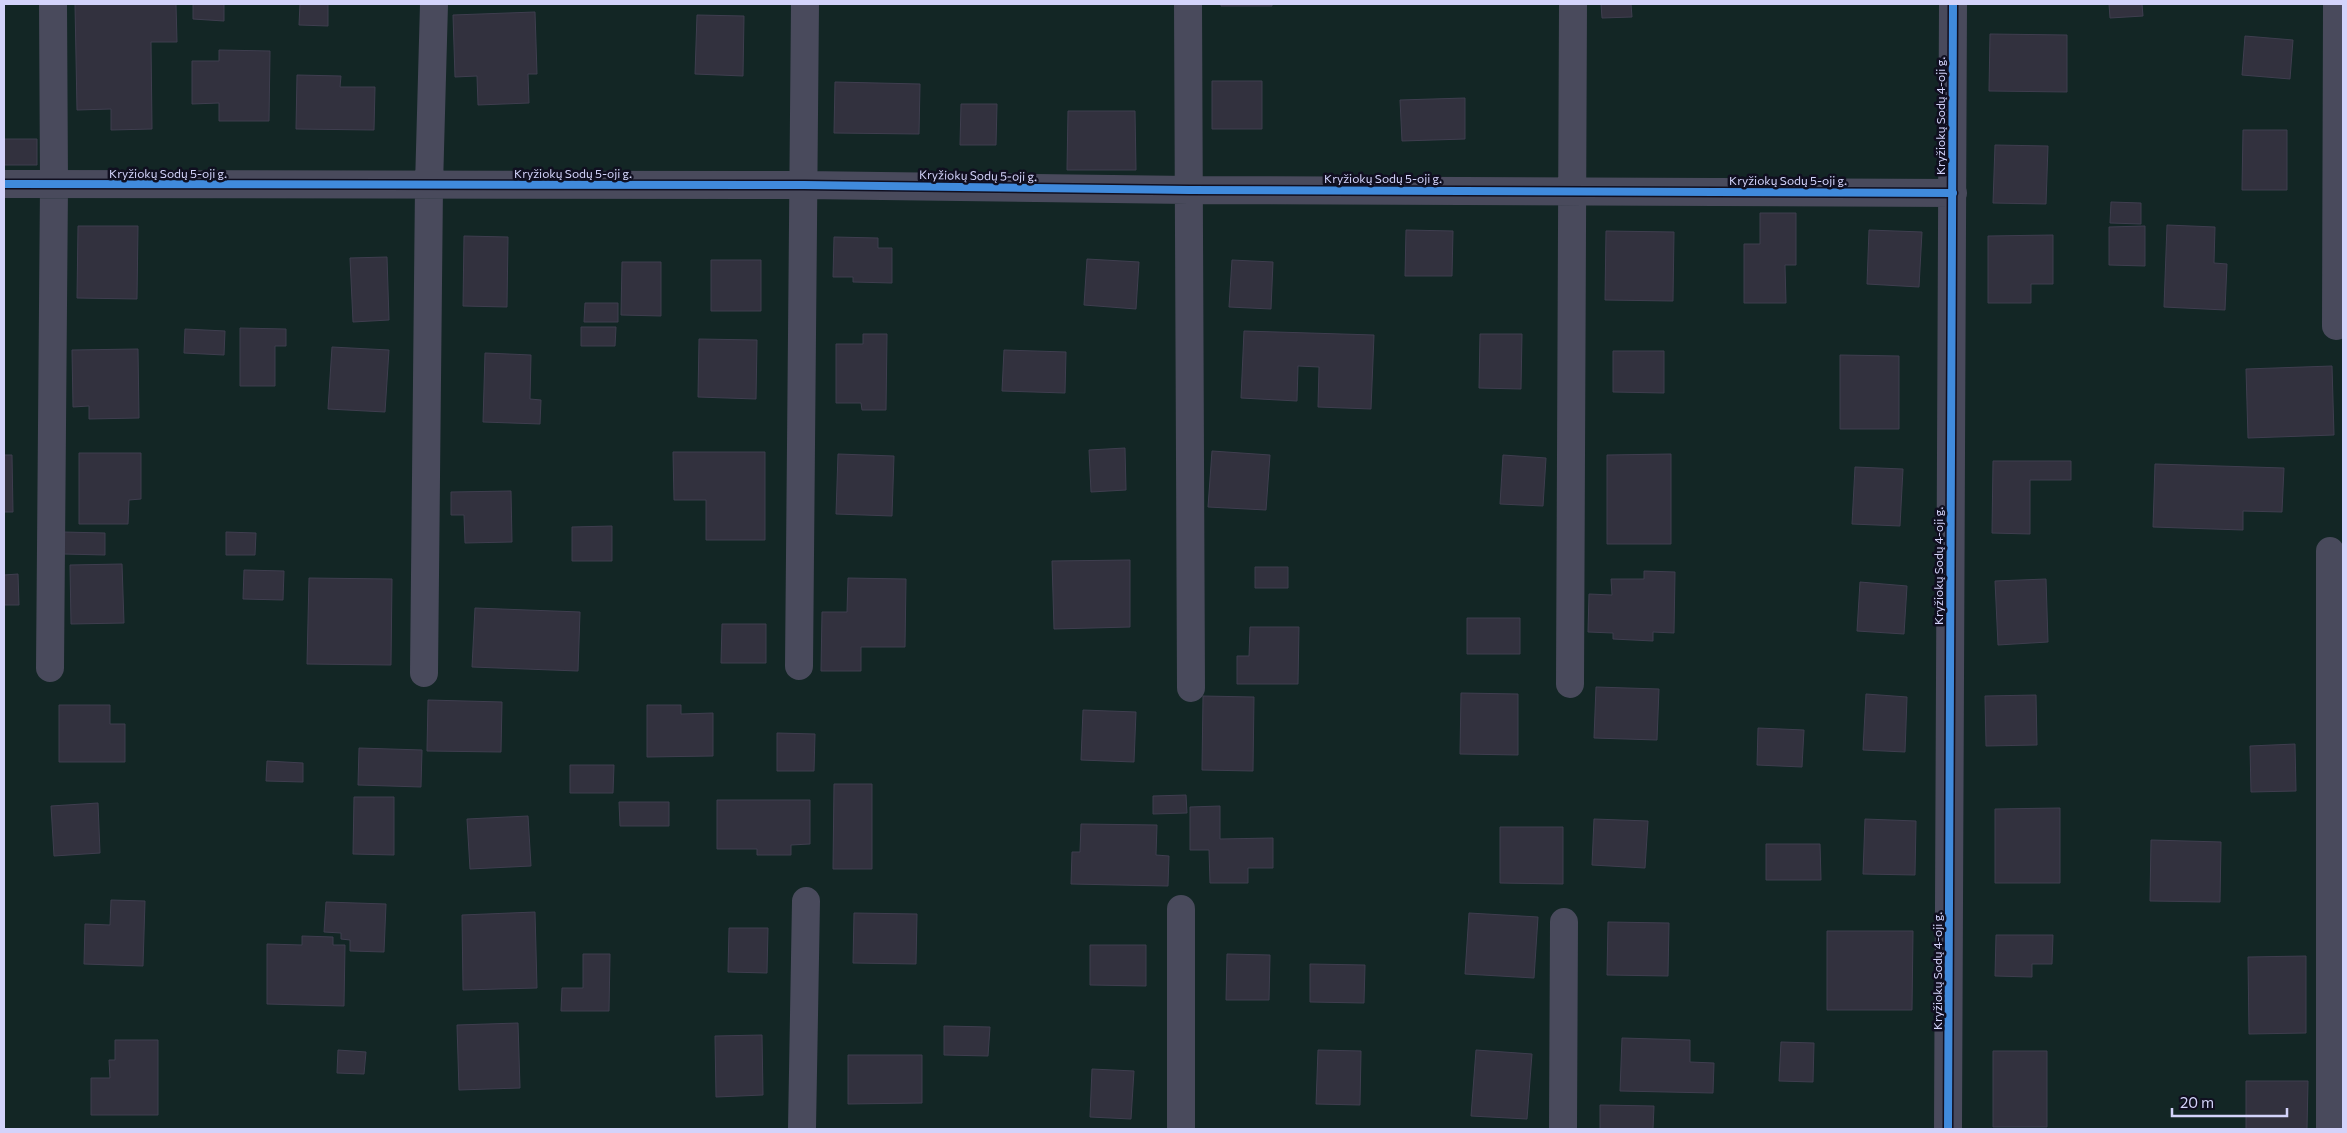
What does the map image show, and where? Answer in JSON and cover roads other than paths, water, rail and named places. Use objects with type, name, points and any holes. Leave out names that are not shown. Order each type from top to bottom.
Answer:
[{"type":"street","points":[[50,668],[54,185],[53,4]]},
{"type":"street","points":[[424,673],[429,186],[434,4]]},
{"type":"street","points":[[799,666],[805,4]]},
{"type":"street","points":[[1188,4],[1191,688]]},
{"type":"street","points":[[1570,684],[1574,190],[1573,4]]},
{"type":"street","name":"Kryžiokų Sodų 4-oji g.","points":[[1948,1129],[1953,4]]},
{"type":"street","points":[[2336,326],[2338,4]]},
{"type":"street","name":"Kryžiokų Sodų 5-oji g.","points":[[4,184],[804,185],[1189,190],[1574,190],[1952,193]]},
{"type":"street","points":[[2330,551],[2330,1129]]},
{"type":"street","points":[[802,1129],[806,902]]},
{"type":"street","points":[[1181,909],[1181,1129]]},
{"type":"street","points":[[1563,1129],[1564,922]]}]
